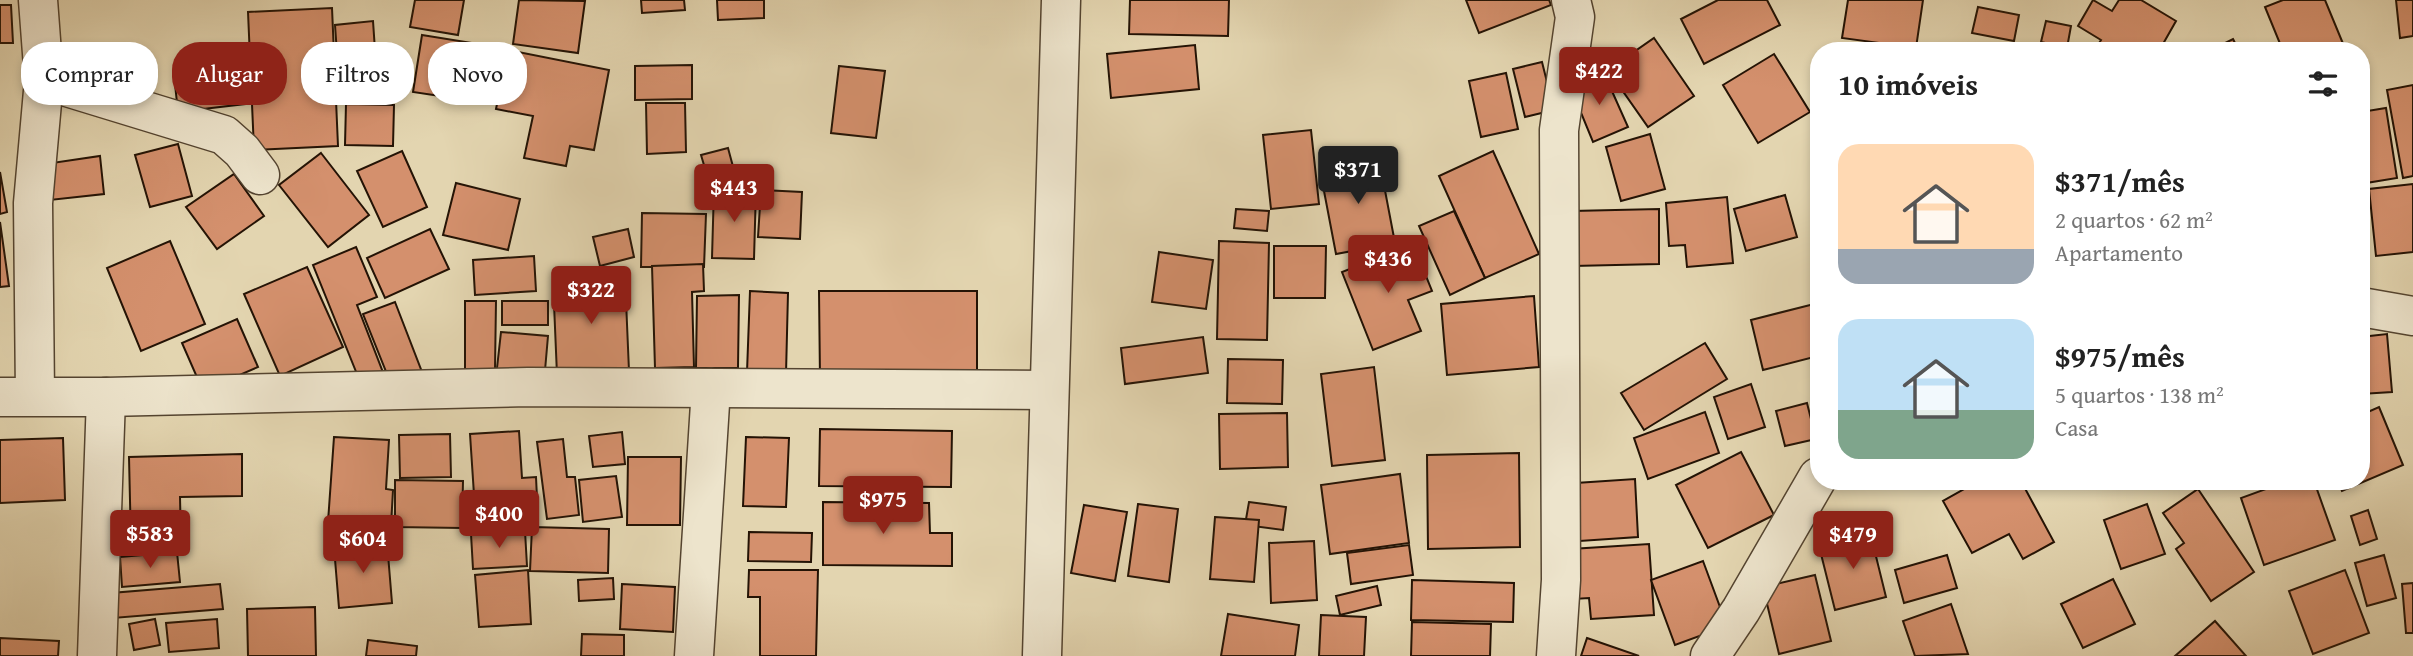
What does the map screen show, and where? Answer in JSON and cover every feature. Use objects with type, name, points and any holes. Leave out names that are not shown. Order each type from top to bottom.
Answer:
[{"type":"street","points":[[38,0],[41,42]]},
{"type":"street","points":[[1042,656],[1061,0]]},
{"type":"street","points":[[1556,656],[1561,580],[1559,131],[1575,17],[1572,0]]},
{"type":"street","points":[[42,105],[18,396],[106,397],[528,387],[1048,390]]},
{"type":"street","points":[[126,105],[224,135],[242,151],[260,175]]},
{"type":"street","points":[[2370,309],[2413,316]]},
{"type":"street","points":[[694,656],[711,388]]},
{"type":"street","points":[[97,656],[106,397]]},
{"type":"street","points":[[1710,656],[1741,610],[1810,490]]},
{"type":"building","points":[[415,0],[464,0],[458,35],[410,27]]},
{"type":"building","points":[[519,0],[585,1],[578,53],[527,46],[527,42],[513,42]]},
{"type":"building","points":[[641,0],[684,0],[685,10],[642,13]]},
{"type":"building","points":[[717,0],[764,0],[764,18],[718,20]]},
{"type":"building","points":[[1130,0],[1229,0],[1228,36],[1129,34]]},
{"type":"building","points":[[1466,0],[1549,0],[1551,5],[1479,33]]},
{"type":"building","points":[[1718,0],[1767,0],[1780,25],[1704,64],[1681,19]]},
{"type":"building","points":[[1848,0],[1923,0],[1917,42],[1872,42],[1842,38]]},
{"type":"building","points":[[2093,0],[2112,11],[2119,0],[2141,0],[2176,21],[2164,42],[2100,42],[2101,40],[2078,26]]},
{"type":"building","points":[[2283,0],[2325,0],[2342,42],[2279,42],[2265,7]]},
{"type":"building","points":[[2396,0],[2413,0],[2413,36],[2400,38]]},
{"type":"building","points":[[0,5],[11,5],[13,43],[0,43]]},
{"type":"building","points":[[1978,7],[2019,15],[2014,41],[1972,33]]},
{"type":"building","points":[[332,8],[333,42],[301,42],[301,105],[336,105],[338,146],[254,150],[252,105],[287,105],[287,42],[249,42],[248,12]]},
{"type":"building","points":[[373,21],[374,42],[336,42],[335,25]]},
{"type":"building","points":[[2046,21],[2071,26],[2068,42],[2041,42]]},
{"type":"building","points":[[422,35],[466,42],[428,42],[428,94],[414,92]]},
{"type":"building","points":[[1654,38],[1694,96],[1648,127],[1608,70]]},
{"type":"building","points":[[1195,45],[1199,89],[1111,98],[1107,54]]},
{"type":"building","points":[[527,54],[609,70],[594,150],[570,146],[566,166],[524,158],[533,116],[496,109],[497,105],[527,105]]},
{"type":"building","points":[[1774,54],[1810,112],[1758,143],[1723,85]]},
{"type":"building","points":[[1542,62],[1554,110],[1525,117],[1513,69]]},
{"type":"building","points":[[692,65],[692,99],[635,100],[635,66]]},
{"type":"building","points":[[839,66],[885,71],[876,138],[831,133]]},
{"type":"building","points":[[1603,71],[1628,127],[1593,142],[1570,86]]},
{"type":"building","points":[[1506,73],[1518,129],[1481,137],[1469,81]]},
{"type":"building","points":[[2413,85],[2413,176],[2403,178],[2387,90]]},
{"type":"building","points":[[646,103],[685,103],[686,152],[647,154]]},
{"type":"building","points":[[177,105],[237,105],[178,112]]},
{"type":"building","points":[[346,105],[394,105],[393,146],[345,145]]},
{"type":"building","points":[[2386,108],[2397,178],[2370,182],[2370,111]]},
{"type":"building","points":[[1311,130],[1319,204],[1271,209],[1263,135]]},
{"type":"building","points":[[1650,134],[1665,189],[1621,201],[1606,147]]},
{"type":"building","points":[[178,144],[192,196],[150,207],[135,155]]},
{"type":"building","points":[[728,148],[735,174],[709,182],[701,155]]},
{"type":"building","points":[[402,151],[427,207],[383,227],[357,171]]},
{"type":"building","points":[[1493,151],[1539,254],[1485,278],[1439,176]]},
{"type":"building","points":[[321,153],[369,215],[328,247],[279,185]]},
{"type":"building","points":[[100,156],[104,194],[50,200],[45,164]]},
{"type":"building","points":[[1379,159],[1395,243],[1336,254],[1320,170]]},
{"type":"building","points":[[0,172],[7,212],[0,214]]},
{"type":"building","points":[[234,174],[264,216],[217,249],[186,207]]},
{"type":"building","points":[[456,183],[520,199],[508,250],[443,235]]},
{"type":"building","points":[[2413,184],[2413,252],[2376,256],[2370,189]]},
{"type":"building","points":[[714,188],[756,189],[754,259],[712,258]]},
{"type":"building","points":[[761,190],[802,192],[800,239],[758,237]]},
{"type":"building","points":[[1785,195],[1797,237],[1746,251],[1734,209]]},
{"type":"building","points":[[1727,197],[1733,263],[1687,267],[1685,245],[1669,246],[1666,203]]},
{"type":"building","points":[[1236,209],[1269,211],[1267,231],[1234,228]]},
{"type":"building","points":[[1659,209],[1659,264],[1573,266],[1572,211]]},
{"type":"building","points":[[1454,211],[1485,278],[1450,295],[1419,226]]},
{"type":"building","points":[[642,213],[706,214],[704,267],[641,267]]},
{"type":"building","points":[[0,222],[9,286],[0,287]]},
{"type":"building","points":[[430,229],[449,269],[385,298],[367,258]]},
{"type":"building","points":[[628,229],[634,257],[600,266],[593,237]]},
{"type":"building","points":[[170,241],[205,324],[141,351],[107,268]]},
{"type":"building","points":[[1219,241],[1269,243],[1267,340],[1217,339]]},
{"type":"building","points":[[1413,244],[1432,291],[1408,300],[1421,331],[1373,350],[1342,272]]},
{"type":"building","points":[[1274,246],[1326,246],[1325,298],[1274,298]]},
{"type":"building","points":[[356,247],[377,297],[357,305],[384,375],[361,384],[313,265]]},
{"type":"building","points":[[1159,252],[1213,260],[1206,309],[1152,302]]},
{"type":"building","points":[[534,256],[536,291],[475,295],[473,260]]},
{"type":"building","points":[[703,264],[704,291],[692,292],[694,367],[655,368],[652,266]]},
{"type":"building","points":[[307,267],[343,347],[280,376],[244,294]]},
{"type":"building","points":[[625,277],[629,371],[557,375],[553,280]]},
{"type":"building","points":[[750,291],[788,293],[786,374],[747,372]]},
{"type":"building","points":[[819,291],[977,291],[977,378],[820,379]]},
{"type":"building","points":[[739,295],[738,368],[696,368],[697,296]]},
{"type":"building","points":[[1534,296],[1539,367],[1447,375],[1441,304]]},
{"type":"building","points":[[465,301],[496,301],[495,369],[465,369]]},
{"type":"building","points":[[502,301],[548,301],[548,325],[502,325]]},
{"type":"building","points":[[395,302],[422,372],[391,384],[363,314]]},
{"type":"building","points":[[1810,305],[1810,358],[1763,370],[1751,320]]},
{"type":"building","points":[[237,319],[258,367],[203,391],[182,343]]},
{"type":"building","points":[[501,332],[548,336],[544,382],[496,377]]},
{"type":"building","points":[[2387,334],[2392,392],[2370,393],[2370,336]]},
{"type":"building","points":[[1203,337],[1208,373],[1125,384],[1121,348]]},
{"type":"building","points":[[1705,343],[1727,379],[1644,430],[1621,393]]},
{"type":"building","points":[[1228,359],[1283,360],[1282,404],[1227,403]]},
{"type":"building","points":[[1374,367],[1385,460],[1332,466],[1321,374]]},
{"type":"building","points":[[1751,384],[1765,427],[1728,439],[1714,397]]},
{"type":"building","points":[[1807,403],[1810,440],[1785,446],[1776,411]]},
{"type":"building","points":[[2379,407],[2403,465],[2370,479],[2370,411]]},
{"type":"building","points":[[1705,412],[1719,453],[1648,479],[1634,438]]},
{"type":"building","points":[[1287,413],[1288,467],[1220,469],[1219,414]]},
{"type":"building","points":[[820,429],[952,431],[951,487],[819,486]]},
{"type":"building","points":[[519,431],[522,478],[536,477],[538,520],[476,525],[470,434]]},
{"type":"building","points":[[622,432],[625,464],[593,467],[589,436]]},
{"type":"building","points":[[450,434],[451,477],[400,478],[399,435]]},
{"type":"building","points":[[334,437],[389,440],[386,489],[393,490],[391,526],[328,522]]},
{"type":"building","points":[[746,437],[789,438],[786,507],[743,506]]},
{"type":"building","points":[[63,438],[65,500],[0,503],[0,440]]},
{"type":"building","points":[[563,439],[567,477],[575,477],[579,515],[547,519],[537,442]]},
{"type":"building","points":[[1741,452],[1774,515],[1708,548],[1676,485]]},
{"type":"building","points":[[1519,453],[1520,547],[1428,549],[1427,455]]},
{"type":"building","points":[[242,454],[242,496],[180,497],[181,543],[131,544],[129,457]]},
{"type":"building","points":[[628,457],[681,457],[680,525],[627,525]]},
{"type":"building","points":[[1400,474],[1409,543],[1330,554],[1321,485]]},
{"type":"building","points":[[616,476],[622,517],[583,522],[579,480]]},
{"type":"building","points":[[1635,479],[1638,537],[1565,542],[1561,484]]},
{"type":"building","points":[[395,480],[463,481],[462,528],[395,527]]},
{"type":"building","points":[[1962,490],[2026,490],[2054,542],[2023,559],[2009,534],[1972,553],[1943,501]]},
{"type":"building","points":[[2199,490],[2254,572],[2211,601],[2176,549],[2184,543],[2163,513]]},
{"type":"building","points":[[2263,490],[2317,490],[2335,540],[2264,565],[2241,498]]},
{"type":"building","points":[[823,502],[929,503],[930,533],[952,533],[952,566],[823,565]]},
{"type":"building","points":[[1249,502],[1286,507],[1283,530],[1245,525]]},
{"type":"building","points":[[1138,504],[1178,509],[1169,582],[1128,576]]},
{"type":"building","points":[[2147,504],[2165,554],[2121,569],[2104,520]]},
{"type":"building","points":[[1084,505],[1127,512],[1115,581],[1071,573]]},
{"type":"building","points":[[2368,510],[2377,539],[2360,545],[2351,516]]},
{"type":"building","points":[[1215,517],[1259,520],[1254,582],[1210,579]]},
{"type":"building","points":[[532,527],[609,529],[608,573],[530,571]]},
{"type":"building","points":[[525,531],[527,566],[473,569],[471,534]]},
{"type":"building","points":[[749,532],[812,533],[811,562],[748,561]]},
{"type":"building","points":[[1870,532],[1886,597],[1835,610],[1819,546]]},
{"type":"building","points":[[1314,541],[1317,600],[1271,603],[1269,543]]},
{"type":"building","points":[[387,542],[392,603],[339,608],[334,547]]},
{"type":"building","points":[[1649,544],[1654,615],[1591,619],[1589,598],[1574,599],[1571,549]]},
{"type":"building","points":[[1409,545],[1413,575],[1351,584],[1347,553]]},
{"type":"building","points":[[177,552],[180,582],[122,587],[120,557]]},
{"type":"building","points":[[1947,555],[1957,588],[1904,603],[1895,570]]},
{"type":"building","points":[[2384,555],[2396,598],[2367,606],[2355,563]]},
{"type":"building","points":[[1703,561],[1727,626],[1675,645],[1651,580]]},
{"type":"building","points":[[528,570],[531,624],[479,627],[475,575]]},
{"type":"building","points":[[749,570],[818,570],[816,656],[760,656],[760,597],[748,597]]},
{"type":"building","points":[[2345,570],[2369,633],[2313,654],[2289,591]]},
{"type":"building","points":[[1815,575],[1831,641],[1779,654],[1763,587]]},
{"type":"building","points":[[613,578],[614,599],[579,601],[578,580]]},
{"type":"building","points":[[2113,579],[2135,624],[2083,648],[2061,604]]},
{"type":"building","points":[[1412,580],[1514,583],[1513,622],[1411,620]]},
{"type":"building","points":[[2413,583],[2413,633],[2406,633],[2402,584]]},
{"type":"building","points":[[220,584],[223,609],[113,618],[111,593]]},
{"type":"building","points":[[622,584],[675,587],[673,632],[620,629]]},
{"type":"building","points":[[1377,586],[1381,605],[1340,615],[1336,596]]},
{"type":"building","points":[[1951,604],[1968,654],[1915,656],[1903,621]]},
{"type":"building","points":[[315,607],[316,656],[248,656],[247,609]]},
{"type":"building","points":[[1228,614],[1299,625],[1295,656],[1221,656]]},
{"type":"building","points":[[1321,615],[1366,617],[1364,656],[1319,656]]},
{"type":"building","points":[[155,619],[160,645],[134,650],[129,624]]},
{"type":"building","points":[[217,619],[219,648],[169,652],[166,623]]},
{"type":"building","points":[[2215,621],[2246,656],[2175,656]]},
{"type":"building","points":[[1412,622],[1491,624],[1490,656],[1411,656]]},
{"type":"building","points":[[582,634],[624,635],[624,656],[581,656]]},
{"type":"building","points":[[0,638],[59,641],[58,656],[0,656]]},
{"type":"building","points":[[1587,638],[1639,656],[1581,656]]},
{"type":"building","points":[[368,640],[417,646],[416,656],[366,656]]}]
